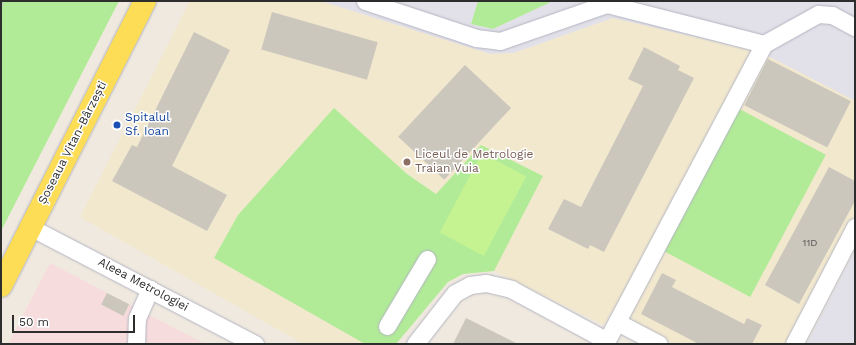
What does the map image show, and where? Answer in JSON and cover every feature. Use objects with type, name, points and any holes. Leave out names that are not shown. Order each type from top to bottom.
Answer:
[{"type":"main road","name":"Șoseaua Vitan-Bârzești","points":[[1,286],[145,1]]},
{"type":"street","points":[[365,1],[476,38],[500,40],[611,3],[764,44]]},
{"type":"street","points":[[415,344],[455,293],[470,285],[486,283],[510,289],[606,342],[764,44],[818,14],[832,15],[855,27]]},
{"type":"street","name":"Aleea Metrologiei","points":[[30,227],[255,344]]},
{"type":"street","points":[[794,344],[855,227]]},
{"type":"street","points":[[387,326],[427,260]]},
{"type":"street","points":[[136,344],[137,318],[150,289]]},
{"type":"street","points":[[617,322],[659,344]]},
{"type":"path","points":[[1,5],[3,1]]},
{"type":"shaded area","name":"Liceul de Metrologie Traian Vuia","points":[[190,1],[320,1],[490,54],[514,53],[613,18],[762,53],[855,101],[855,214],[787,344],[674,344],[612,311],[604,325],[494,271],[463,274],[448,282],[396,344],[303,344],[80,217]]},
{"type":"shaded area","points":[[320,1],[478,1],[471,24],[493,29],[553,1],[855,1],[855,101],[762,53],[613,18],[514,53],[490,54]]},
{"type":"shaded area","points":[[855,251],[855,344],[807,344]]},
{"type":"shaded area","points":[[50,263],[205,344],[8,344]]},
{"type":"green space","points":[[1,1],[119,1],[1,231]]},
{"type":"green space","points":[[478,1],[553,1],[493,29],[471,24]]},
{"type":"green space","points":[[734,106],[826,155],[750,297],[658,248]]},
{"type":"green space","points":[[334,108],[407,174],[436,194],[481,145],[543,176],[494,271],[463,274],[448,282],[396,344],[365,344],[214,258],[238,215]]},
{"type":"green space","points":[[482,153],[526,176],[484,256],[440,232]]},
{"type":"building","points":[[272,12],[378,42],[367,80],[261,49]]},
{"type":"building","points":[[194,32],[230,50],[172,166],[227,195],[207,231],[112,181],[132,145],[137,147]]},
{"type":"building","points":[[644,47],[680,66],[678,70],[694,78],[604,252],[590,245],[588,249],[548,229],[564,199],[581,207],[643,86],[628,79]]},
{"type":"building","points":[[768,59],[851,101],[827,148],[744,105]]},
{"type":"building","points":[[465,65],[511,108],[444,180],[398,137]]},
{"type":"building","points":[[829,167],[855,181],[855,201],[799,304],[765,285]]},
{"type":"building","points":[[662,273],[676,280],[672,287],[744,324],[747,318],[762,325],[752,344],[699,344],[641,314]]},
{"type":"building","points":[[107,293],[129,304],[123,316],[101,305]]},
{"type":"building","points":[[466,318],[518,344],[453,344]]},
{"type":"place","name":"Spitalul Sf. Ioan","points":[[117,125]]},
{"type":"place","name":"Liceul de Metrologie Traian Vuia","points":[[407,162]]}]
